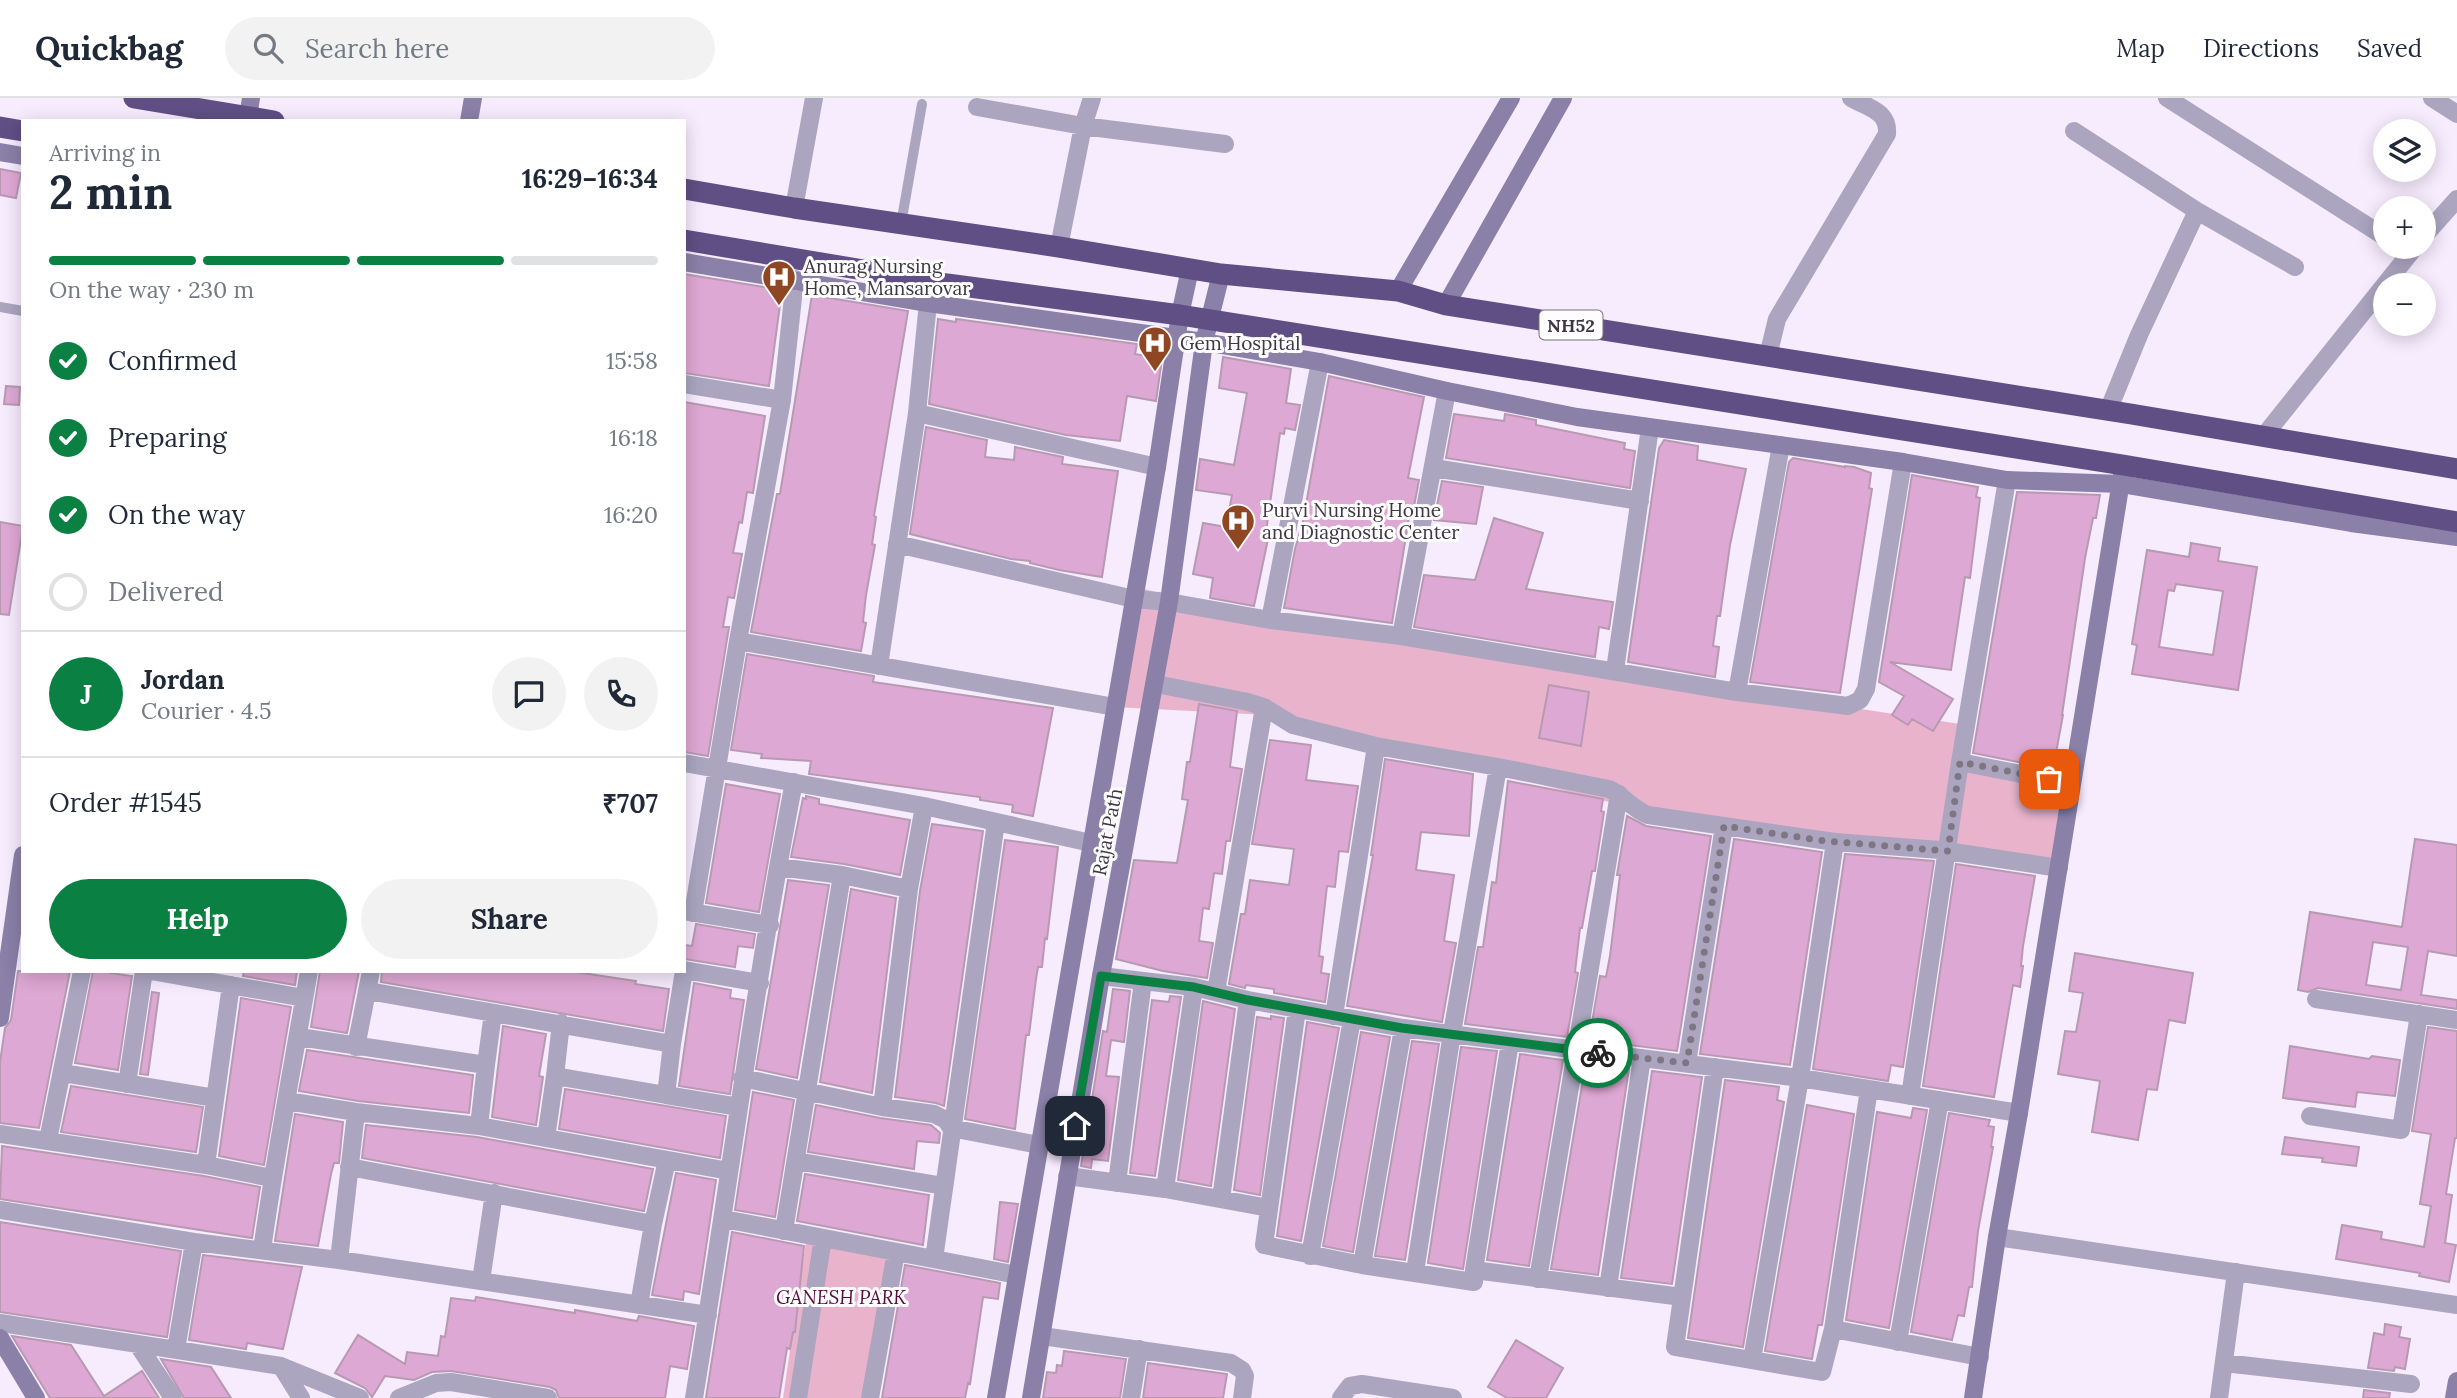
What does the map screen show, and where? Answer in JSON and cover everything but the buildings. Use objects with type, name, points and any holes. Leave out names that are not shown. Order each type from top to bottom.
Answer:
[{"type":"highway","points":[[134,98],[249,107],[270,119]]},
{"type":"highway","points":[[0,127],[21,131]]},
{"type":"highway","name":"NH52","points":[[686,189],[1221,274],[1398,291],[1446,305],[2457,469]]},
{"type":"highway","points":[[686,240],[947,284],[1180,315],[2122,474],[2457,522]]},
{"type":"street","points":[[469,119],[473,98]]},
{"type":"street","points":[[794,208],[814,98]]},
{"type":"street","points":[[1059,247],[1083,126],[1093,98]]},
{"type":"street","points":[[1398,291],[1511,98]]},
{"type":"street","points":[[1446,305],[1563,98]]},
{"type":"street","points":[[1768,356],[1777,319],[1887,134],[1888,125],[1882,114],[1851,98]]},
{"type":"street","points":[[2432,98],[2457,114]]},
{"type":"street","points":[[2174,100],[2373,229]]},
{"type":"street","points":[[977,107],[1083,126],[1225,144]]},
{"type":"street","points":[[2074,131],[2197,211],[2295,267]]},
{"type":"street","points":[[0,152],[21,156]]},
{"type":"street","points":[[2436,223],[2457,199]]},
{"type":"street","points":[[2108,411],[2139,335],[2197,211]]},
{"type":"street","points":[[2263,437],[2401,259]]},
{"type":"street","points":[[686,262],[928,303],[1178,338],[1320,362],[1577,417],[1903,462],[2007,480],[2122,474],[2351,523],[2457,537]]},
{"type":"street","name":"Rajat Path","points":[[996,1398],[1190,269]]},
{"type":"street","name":"Rajat Path","points":[[1031,1398],[1101,976],[1170,602],[1204,342],[1221,274]]},
{"type":"street","points":[[770,925],[689,911],[719,769],[738,641],[782,400],[795,279]]},
{"type":"street","points":[[878,666],[917,413],[928,303]]},
{"type":"street","points":[[1270,620],[1320,362]]},
{"type":"street","points":[[686,384],[782,400]]},
{"type":"street","points":[[1401,636],[1447,391]]},
{"type":"street","points":[[917,413],[1157,467]]},
{"type":"street","points":[[1615,670],[1650,428]]},
{"type":"street","points":[[1737,692],[1781,445]]},
{"type":"street","points":[[897,544],[1134,599],[1170,602],[1270,620],[1401,636],[1737,692],[1848,706],[1860,700],[1866,689],[1903,462]]},
{"type":"street","points":[[1434,468],[1640,501]]},
{"type":"street","points":[[1973,1398],[2122,474]]},
{"type":"street","points":[[1910,1096],[1960,762],[2007,480]]},
{"type":"street","points":[[738,641],[1115,707]]},
{"type":"street","points":[[1156,684],[1264,707],[1293,725],[1376,747],[1609,789],[1619,794],[1635,810],[1648,815],[1835,842],[1948,851],[2059,868]]},
{"type":"street","points":[[1216,992],[1264,707]]},
{"type":"street","points":[[1310,1256],[1376,747]]},
{"type":"street","points":[[1960,762],[2071,783]]},
{"type":"street","points":[[686,763],[924,806],[1091,843]]},
{"type":"street","points":[[1415,1272],[1452,1033],[1498,767]]},
{"type":"street","points":[[694,1398],[724,1219],[742,1078],[794,782]]},
{"type":"street","points":[[1538,1279],[1619,794]]},
{"type":"street","points":[[881,1107],[909,889],[924,806]]},
{"type":"street","points":[[934,1259],[996,822]]},
{"type":"street","points":[[1687,1063],[1724,826]]},
{"type":"street","points":[[1752,1360],[1800,1078],[1835,842]]},
{"type":"street","points":[[778,867],[909,889]]},
{"type":"street","points":[[784,1231],[842,876]]},
{"type":"street","points":[[0,1018],[2,999],[16,950],[21,881]]},
{"type":"street","points":[[686,971],[760,983]]},
{"type":"street","points":[[48,1140],[82,973]]},
{"type":"street","points":[[127,1084],[144,973]]},
{"type":"street","points":[[162,973],[304,998]]},
{"type":"street","points":[[262,1250],[309,973]]},
{"type":"street","points":[[356,1047],[371,973]]},
{"type":"street","points":[[666,1095],[684,973]]},
{"type":"street","points":[[1101,976],[1194,987],[1248,1000],[1402,1028],[1800,1078],[2019,1113]]},
{"type":"street","points":[[1117,1182],[1143,981]]},
{"type":"street","points":[[206,1165],[231,985]]},
{"type":"street","points":[[1165,1189],[1194,987]]},
{"type":"street","points":[[368,991],[672,1044]]},
{"type":"street","points":[[2316,999],[2457,1020]]},
{"type":"street","points":[[1221,1199],[1248,1000]]},
{"type":"street","points":[[1297,1009],[1264,1245],[1362,1265],[1474,1282],[1510,1042]]},
{"type":"street","points":[[479,1126],[494,1013]]},
{"type":"street","points":[[2310,1116],[2401,1130],[2419,1014]]},
{"type":"street","points":[[546,1138],[561,1023]]},
{"type":"street","points":[[1362,1265],[1402,1028]]},
{"type":"street","points":[[299,1037],[486,1065]]},
{"type":"street","points":[[1608,1288],[1642,1058]]},
{"type":"street","points":[[1715,1067],[1675,1347],[1822,1372],[1833,1329],[1869,1089]]},
{"type":"street","points":[[63,1073],[215,1098]]},
{"type":"street","points":[[555,1076],[738,1107]]},
{"type":"street","points":[[742,1078],[881,1107],[942,1116],[951,1128],[1039,1145]]},
{"type":"street","points":[[287,1101],[479,1126],[729,1171]]},
{"type":"street","points":[[1898,1342],[1940,1101]]},
{"type":"street","points":[[339,1260],[356,1112]]},
{"type":"street","points":[[0,1134],[206,1165],[272,1178]]},
{"type":"street","points":[[639,1305],[667,1160]]},
{"type":"street","points":[[796,1161],[944,1186]]},
{"type":"street","points":[[349,1167],[653,1224]]},
{"type":"street","points":[[1067,1176],[1165,1189],[1269,1208]]},
{"type":"street","points":[[481,1282],[494,1193]]},
{"type":"street","points":[[0,1210],[194,1242],[339,1260],[708,1315]]},
{"type":"street","points":[[724,1219],[1017,1275]]},
{"type":"street","points":[[1997,1237],[2457,1306]]},
{"type":"street","points":[[798,1398],[823,1238]]},
{"type":"street","points":[[176,1350],[194,1242]]},
{"type":"street","points":[[870,1398],[896,1252]]},
{"type":"street","points":[[1474,1270],[1682,1297]]},
{"type":"street","points":[[2219,1398],[2236,1272]]},
{"type":"street","points":[[0,1324],[281,1366],[360,1398]]},
{"type":"street","points":[[1833,1329],[1980,1357]]},
{"type":"street","points":[[1042,1335],[1231,1363],[1245,1376],[1242,1398]]},
{"type":"street","points":[[0,1338],[36,1398]]},
{"type":"street","points":[[138,1345],[173,1398]]},
{"type":"street","points":[[1131,1398],[1139,1349]]},
{"type":"street","points":[[2224,1363],[2411,1384]]},
{"type":"street","points":[[281,1366],[301,1398]]},
{"type":"street","points":[[2454,1398],[2457,1381]]},
{"type":"street","points":[[399,1398],[436,1383],[451,1382],[548,1398]]},
{"type":"street","points":[[1341,1398],[1350,1386],[1362,1384],[1447,1398]]},
{"type":"lane","points":[[901,224],[922,104]]},
{"type":"lane","points":[[0,307],[21,311]]},
{"type":"green space","points":[[1136,587],[1270,620],[1967,725],[1960,762],[2071,784],[2059,868],[1839,841],[1617,804],[1267,715],[1115,707]]},
{"type":"green space","name":"GANESH PARK","points":[[807,1235],[891,1251],[868,1398],[783,1398]]},
{"type":"way so far","points":[[1598,1053],[1687,1063],[1724,826],[1825,841],[1948,851],[1960,762],[2049,779]]},
{"type":"place","name":"Anurag Nursing Home, Mansarovar","points":[[779,307]]},
{"type":"place","name":"Gem Hospital","points":[[1155,373]]},
{"type":"place","name":"Purvi Nursing Home and Diagnostic Center","points":[[1238,551]]},
{"type":"route","points":[[1075,1126],[1101,976],[1194,987],[1248,1000],[1402,1028],[1598,1053]]}]
